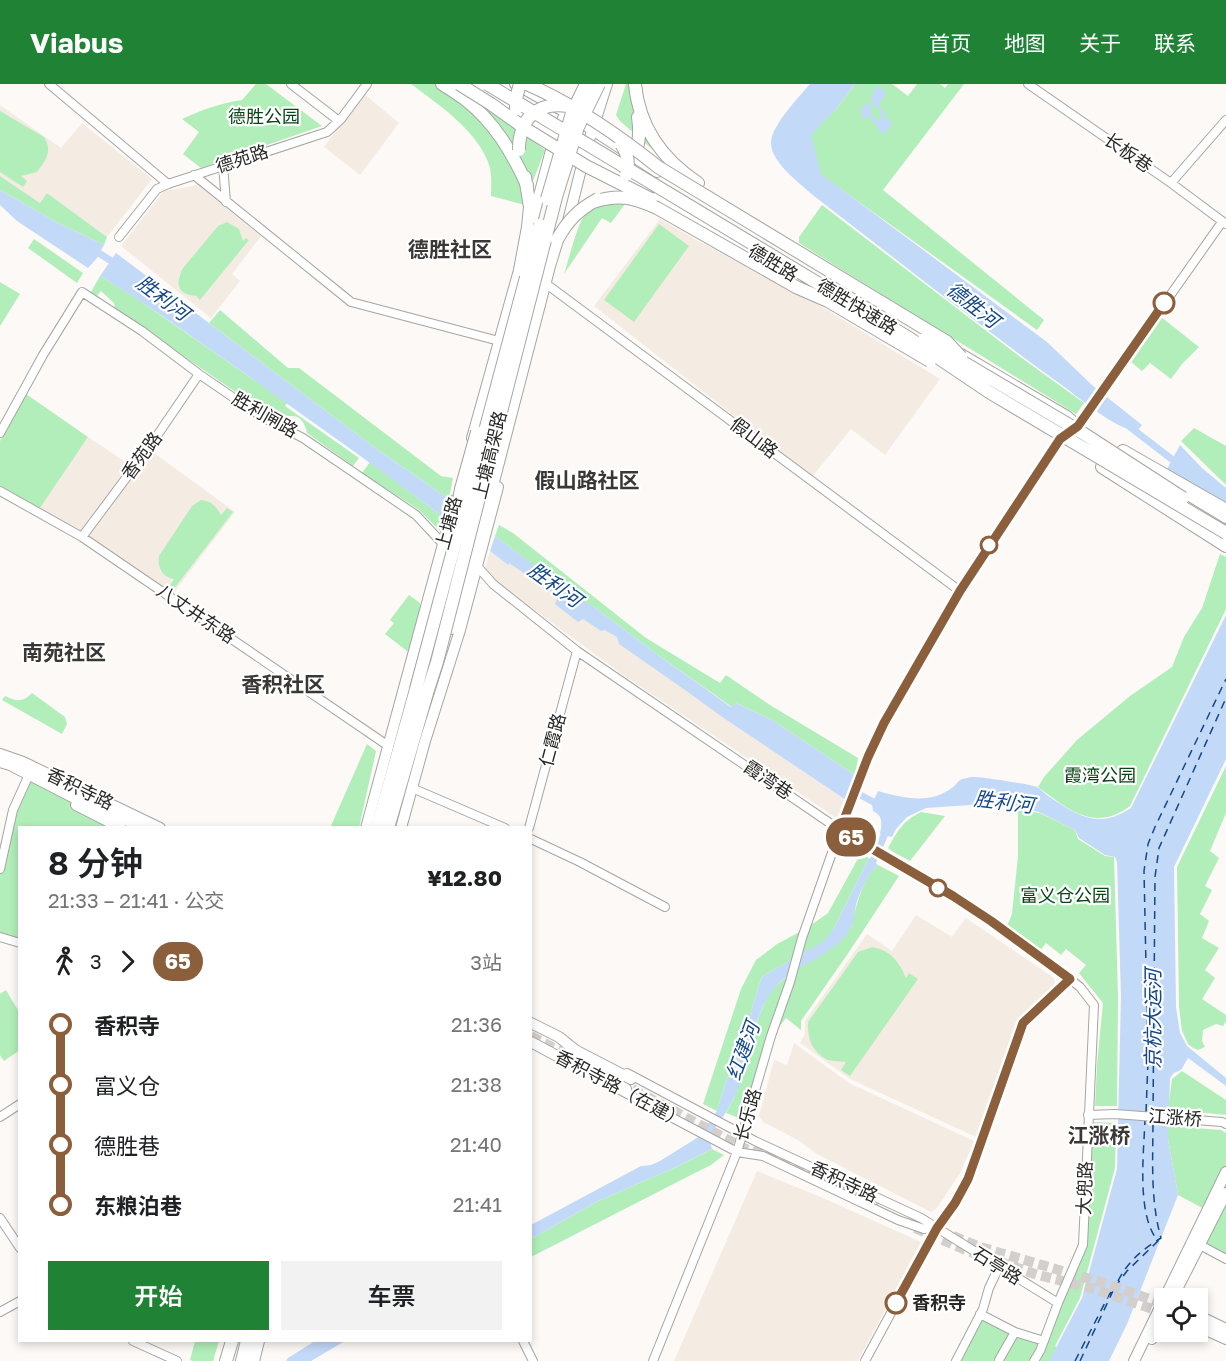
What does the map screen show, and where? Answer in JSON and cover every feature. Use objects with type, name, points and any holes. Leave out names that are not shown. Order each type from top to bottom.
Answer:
[{"type":"highway","points":[[442,84],[466,100],[497,131],[518,164],[527,185]]},
{"type":"highway","points":[[459,84],[586,166],[633,189],[945,370],[989,392]]},
{"type":"highway","name":"德胜快速路","points":[[487,84],[909,338],[1057,434],[1226,533]]},
{"type":"highway","name":"德胜快速路","points":[[502,84],[970,367],[1080,429],[1175,493],[1226,524]]},
{"type":"highway","points":[[520,84],[516,108],[519,119],[526,129]]},
{"type":"highway","points":[[527,84],[569,110]]},
{"type":"highway","name":"上塘高架路","points":[[378,826],[558,159],[572,113],[586,84]]},
{"type":"highway","name":"上塘高架路","points":[[389,826],[437,662],[556,197],[578,127],[599,84]]},
{"type":"highway","points":[[586,166],[602,171],[613,171],[632,160],[639,145],[640,134],[635,89]]},
{"type":"highway","points":[[635,89],[645,126],[658,147],[675,166],[698,183],[797,244],[852,285]]},
{"type":"highway","points":[[427,650],[434,606],[453,532],[460,489],[523,260],[530,207],[519,150],[520,134],[524,122],[535,111],[547,106],[559,105],[612,131],[658,167],[947,342],[970,367]]},
{"type":"highway","points":[[437,662],[453,622],[489,497],[557,240],[565,226],[579,211],[616,188],[627,173],[628,156],[612,131]]},
{"type":"highway","points":[[593,202],[614,197],[642,201],[796,287],[828,301]]},
{"type":"highway","points":[[1080,429],[1226,510]]},
{"type":"highway","points":[[1057,434],[1084,456],[1226,546]]},
{"type":"highway","points":[[229,1361],[235,1342]]},
{"type":"highway","points":[[242,1361],[247,1342]]},
{"type":"highway","points":[[253,1361],[258,1342]]},
{"type":"main road","name":"德胜路","points":[[473,84],[943,365],[1226,539]]},
{"type":"main road","name":"德胜路","points":[[515,84],[569,110],[592,131],[688,191],[1067,416],[1080,429],[1226,518]]},
{"type":"main road","name":"上塘路","points":[[367,826],[555,135],[581,84]]},
{"type":"main road","points":[[402,826],[460,630],[549,286],[585,153],[607,84]]},
{"type":"main road","points":[[1,759],[129,826]]},
{"type":"main road","points":[[1,759],[138,826]]},
{"type":"main road","name":"香积寺路","points":[[1,759],[7,769],[117,826]]},
{"type":"main road","name":"香积寺路","points":[[1,759],[23,762],[156,826]]},
{"type":"main road","name":"香积寺路","points":[[532,1024],[559,1037]]},
{"type":"main road","points":[[556,1056],[569,1058],[629,1084],[575,1050],[559,1037]]},
{"type":"main road","name":"香积寺路（在建）","points":[[532,1043],[556,1056]]},
{"type":"main road","points":[[1173,1288],[1226,1172]]},
{"type":"main road","points":[[1175,1288],[1226,1193]]},
{"type":"main road","points":[[1208,1320],[1226,1329]]},
{"type":"main road","points":[[1134,1361],[1154,1325]]},
{"type":"main road","points":[[1208,1331],[1226,1339]]},
{"type":"main road","points":[[1141,1361],[1154,1336]]},
{"type":"main road","points":[[247,1361],[253,1342]]},
{"type":"street","points":[[49,84],[168,184]]},
{"type":"street","points":[[291,84],[339,121]]},
{"type":"street","name":"德苑路","points":[[119,237],[157,189],[327,132],[339,121],[367,84]]},
{"type":"street","name":"长板巷","points":[[1028,84],[1171,183],[1224,223]]},
{"type":"street","points":[[1171,183],[1226,120]]},
{"type":"street","points":[[224,165],[226,202]]},
{"type":"street","points":[[194,175],[351,302],[499,341]]},
{"type":"street","points":[[1057,434],[1080,429],[1109,381],[1224,223]]},
{"type":"street","name":"假山路","points":[[549,286],[960,591]]},
{"type":"street","name":"胜利闸路","points":[[0,433],[43,355],[82,292],[142,331],[199,374],[264,418],[303,438],[399,503],[424,522],[443,544]]},
{"type":"street","name":"香苑路","points":[[82,537],[150,446],[199,374]]},
{"type":"street","name":"长乐路","points":[[654,1361],[737,1152],[802,938],[866,764],[884,723],[960,591],[1057,434]]},
{"type":"street","name":"八丈井东路","points":[[0,490],[82,537],[387,745]]},
{"type":"street","name":"霞湾巷","points":[[477,566],[493,584],[577,651],[840,830],[972,909],[1070,979]]},
{"type":"street","name":"仁霞路","points":[[530,826],[577,651]]},
{"type":"street","points":[[0,869],[13,810],[27,779]]},
{"type":"street","points":[[411,789],[500,826]]},
{"type":"street","points":[[532,839],[665,907]]},
{"type":"street","points":[[0,937],[18,942]]},
{"type":"street","points":[[865,1361],[937,1228],[955,1203],[968,1179],[1023,1023],[1070,979]]},
{"type":"street","name":"大兜路","points":[[1034,1361],[1083,1245],[1094,1005],[1080,987],[1070,979]]},
{"type":"street","name":"香积寺路","points":[[559,1037],[742,1134],[921,1218],[937,1228]]},
{"type":"street","name":"香积寺路（在建）","points":[[556,1056],[705,1135]]},
{"type":"street","points":[[0,1117],[18,1105]]},
{"type":"street","name":"江涨桥","points":[[1088,1115],[1115,1114],[1226,1124]]},
{"type":"street","name":"香积寺路","points":[[705,1135],[737,1152],[763,1156],[898,1220],[924,1229],[937,1228]]},
{"type":"street","points":[[0,1218],[18,1245]]},
{"type":"street","name":"石亭路","points":[[937,1228],[1058,1303]]},
{"type":"street","points":[[1200,1245],[1226,1259]]},
{"type":"street","points":[[956,1361],[980,1314],[999,1267]]},
{"type":"street","points":[[0,1312],[18,1302]]},
{"type":"street","points":[[980,1314],[1015,1332],[1044,1341]]},
{"type":"street","points":[[999,1360],[1015,1332]]},
{"type":"street","points":[[135,1342],[177,1361]]},
{"type":"street","points":[[524,1342],[533,1361]]},
{"type":"shaded area","points":[[363,93],[399,123],[360,175],[324,147]]},
{"type":"shaded area","points":[[0,105],[61,148],[82,123],[152,179],[107,237],[47,193],[40,203],[0,176]]},
{"type":"shaded area","points":[[198,185],[261,236],[232,274],[240,281],[211,318],[121,246],[164,191]]},
{"type":"shaded area","points":[[660,219],[814,302],[940,379],[885,455],[851,429],[812,477],[594,306]]},
{"type":"shaded area","points":[[88,437],[130,465],[80,532],[40,508]]},
{"type":"shaded area","points":[[150,450],[235,512],[172,595],[86,536]]},
{"type":"shaded area","points":[[490,551],[556,595],[557,599],[583,619],[617,637],[725,719],[846,800],[838,819],[626,677],[491,578],[485,568]]},
{"type":"shaded area","points":[[916,915],[952,937],[966,918],[1054,978],[1055,985],[1022,1018],[989,1115],[976,1137],[850,1079],[800,1043],[805,1034],[805,1021],[867,934],[892,951]]},
{"type":"shaded area","points":[[794,1043],[849,1083],[974,1141],[960,1173],[937,1208],[931,1212],[817,1154],[798,1140],[763,1122],[759,1116],[774,1060],[787,1065]]},
{"type":"shaded area","points":[[757,1171],[921,1242],[858,1361],[674,1361]]},
{"type":"green space","name":"德胜公园","points":[[256,84],[266,84],[322,126],[201,168],[183,154],[199,132],[182,119],[211,107],[242,100]]},
{"type":"green space","points":[[411,84],[446,84],[500,116],[545,150],[525,205],[491,196],[490,168],[477,143],[457,120]]},
{"type":"green space","points":[[626,84],[629,84],[634,116],[653,150],[616,115]]},
{"type":"green space","points":[[855,84],[892,84],[908,96],[917,84],[940,84],[945,88],[948,84],[964,84],[883,190],[1044,320],[1037,330],[820,174],[810,135],[836,109]]},
{"type":"green space","points":[[0,111],[44,137],[47,142],[46,159],[37,172],[21,176],[27,181],[23,187],[0,172]]},
{"type":"green space","points":[[0,176],[40,203],[47,193],[107,237],[104,245],[56,222],[0,190]]},
{"type":"green space","points":[[617,201],[625,204],[611,223],[602,218],[564,274],[583,218],[599,206]]},
{"type":"green space","points":[[822,205],[1084,403],[1076,414],[799,243],[799,237]]},
{"type":"green space","points":[[227,222],[239,229],[243,241],[246,238],[249,240],[200,300],[197,296],[182,291],[179,279],[183,268],[218,226]]},
{"type":"green space","points":[[659,224],[689,246],[634,322],[604,300]]},
{"type":"green space","points":[[34,239],[83,273],[77,283],[28,248]]},
{"type":"green space","points":[[100,276],[133,296],[287,403],[285,406],[359,458],[353,466],[307,433],[300,418],[287,416],[275,419],[115,309],[114,303],[101,291],[97,296],[91,292]]},
{"type":"green space","points":[[0,282],[20,294],[0,326]]},
{"type":"green space","points":[[220,310],[288,368],[299,368],[441,476],[453,478],[449,499],[375,448],[209,323]]},
{"type":"green space","points":[[1161,317],[1199,347],[1171,379],[1150,363],[1142,371],[1130,361]]},
{"type":"green space","points":[[26,394],[88,437],[40,508],[0,486],[0,441]]},
{"type":"green space","points":[[1194,428],[1226,446],[1226,485],[1181,441]]},
{"type":"green space","points":[[370,462],[444,518],[440,531],[419,510],[362,473]]},
{"type":"green space","points":[[201,500],[213,504],[221,515],[227,508],[233,512],[173,590],[169,587],[174,579],[161,571],[159,556],[192,506]]},
{"type":"green space","points":[[499,525],[513,533],[646,638],[720,683],[726,675],[770,705],[858,758],[855,775],[772,720],[736,703],[732,707],[597,609],[577,598],[495,536]]},
{"type":"green space","name":"霞湾公园","points":[[1220,554],[1226,557],[1226,609],[1130,806],[1105,818],[1093,818],[1071,810],[1038,787],[1077,740],[1130,696],[1172,667],[1184,637],[1202,608]]},
{"type":"green space","points":[[409,595],[420,603],[420,609],[410,650],[407,651],[385,634],[394,623],[390,620]]},
{"type":"green space","points":[[32,693],[65,717],[67,724],[62,734],[2,700],[5,696],[16,700],[23,699]]},
{"type":"green space","points":[[367,744],[376,751],[359,826],[331,826]]},
{"type":"green space","points":[[1226,766],[1226,813],[1210,851],[1219,858],[1205,886],[1212,890],[1200,914],[1209,921],[1202,938],[1219,948],[1205,970],[1215,978],[1202,999],[1226,1015],[1226,1021],[1223,1026],[1216,1024],[1203,1030],[1202,1041],[1205,1047],[1198,1050],[1188,1044],[1182,1031],[1179,1007],[1177,867]]},
{"type":"green space","points":[[26,769],[129,826],[18,826],[18,943],[0,937],[0,869]]},
{"type":"green space","name":"富义仓公园","points":[[1018,810],[1040,813],[1075,830],[1078,839],[1105,856],[1114,857],[1118,996],[1117,1106],[1095,1106],[1103,1003],[1079,973],[1086,965],[1066,949],[1061,955],[1046,943],[1040,951],[1007,926],[1012,914],[1018,856]]},
{"type":"green space","points":[[921,812],[945,816],[910,861],[888,848],[902,827]]},
{"type":"green space","points":[[861,853],[869,858],[834,928],[825,941],[763,976],[735,1064],[725,1083],[717,1111],[703,1104],[741,989],[756,960],[777,944],[807,928],[828,913]]},
{"type":"green space","points":[[878,865],[899,876],[801,1021],[801,1030],[786,1018],[770,1039],[749,1122],[726,1113],[744,1071],[759,1016],[767,998],[780,982],[852,926],[864,885]]},
{"type":"green space","points":[[872,947],[893,957],[906,978],[909,973],[918,979],[850,1076],[841,1070],[846,1062],[828,1060],[817,1052],[808,1033],[808,1022],[858,952]]},
{"type":"green space","points":[[6,990],[18,1010],[18,1051],[4,1061],[0,1055],[0,994]]},
{"type":"green space","points":[[1182,1071],[1226,1100],[1226,1115],[1168,1109],[1172,1079]]},
{"type":"green space","points":[[1094,1122],[1116,1123],[1115,1168],[1080,1298],[1055,1346],[1058,1348],[1052,1361],[952,1361],[980,1310],[1045,1341],[1084,1246]]},
{"type":"green space","points":[[1168,1126],[1221,1130],[1226,1133],[1226,1172],[1208,1211],[1178,1195],[1168,1139]]},
{"type":"green space","points":[[712,1149],[724,1155],[711,1165],[532,1256],[532,1238],[596,1202]]},
{"type":"green space","points":[[1226,1198],[1226,1256],[1203,1243]]},
{"type":"green space","points":[[195,1342],[219,1342],[213,1361],[190,1360]]},
{"type":"water","points":[[810,84],[855,84],[836,109],[811,135],[821,174],[1047,342],[1093,386],[1142,425],[1137,431],[1118,425],[1086,404],[814,196],[787,172],[775,157],[771,142],[776,128]]},
{"type":"water","points":[[881,87],[886,94],[879,104],[880,108],[885,112],[886,118],[892,122],[883,134],[870,118],[861,118],[862,106],[869,103],[870,113],[879,121],[881,120],[880,111],[871,102],[874,89]]},
{"type":"water","points":[[0,190],[56,222],[104,245],[97,258],[88,268],[17,221],[0,205]]},
{"type":"water","points":[[116,253],[375,448],[449,499],[444,518],[244,373],[100,276]]},
{"type":"water","points":[[1180,445],[1226,488],[1226,506],[1166,471]]},
{"type":"water","points":[[495,536],[731,707],[736,703],[772,720],[855,775],[846,800],[619,644],[617,637],[604,630],[601,631],[583,619],[578,622],[555,604],[556,595],[490,551]]},
{"type":"water","name":"京杭大运河","points":[[1226,615],[1226,759],[1174,867],[1176,1007],[1180,1033],[1187,1046],[1226,1078],[1226,1086],[1188,1058],[1181,1070],[1170,1078],[1168,1139],[1178,1195],[1127,1324],[1109,1361],[1049,1361],[1082,1298],[1117,1169],[1121,997],[1117,862],[1115,857],[1105,855],[1079,838],[1075,830],[1039,812],[984,804],[926,808],[907,817],[892,837],[880,834],[881,820],[879,815],[873,811],[872,804],[878,791],[907,798],[926,798],[944,793],[961,780],[977,777],[1037,787],[1071,811],[1090,818],[1109,818],[1120,814],[1131,808]]},
{"type":"water","points":[[869,858],[878,865],[871,872],[862,889],[852,925],[844,938],[824,954],[791,973],[781,981],[767,999],[758,1019],[737,1091],[709,1136],[712,1149],[596,1202],[532,1238],[532,1224],[641,1166],[660,1161],[700,1136],[717,1111],[725,1083],[735,1064],[763,976],[824,941],[834,928]]},
{"type":"water","points":[[313,1342],[343,1342],[311,1361],[286,1361]]},
{"type":"waterway","name":"胜利河","points":[[92,249],[118,265]]},
{"type":"waterway","name":"德胜河","points":[[1130,427],[1178,464]]},
{"type":"waterway","name":"胜利河","points":[[851,790],[881,806]]},
{"type":"waterway","name":"红建河","points":[[870,868],[887,829]]},
{"type":"ferry route","points":[[1146,1112],[1148,1061],[1144,871],[1148,844],[1226,679]]},
{"type":"ferry route","points":[[1153,1115],[1155,877],[1159,848],[1226,698]]},
{"type":"ferry route","points":[[1075,1361],[1109,1295],[1127,1271],[1158,1241],[1151,1230],[1144,1200],[1145,1119]]},
{"type":"ferry route","points":[[1118,1281],[1136,1256],[1161,1238],[1155,1209],[1153,1119]]},
{"type":"ferry route","points":[[1080,1361],[1113,1291]]},
{"type":"tunnel","points":[[532,1037],[573,1058]]},
{"type":"tunnel","points":[[619,1082],[759,1156]]},
{"type":"tunnel","points":[[754,1146],[879,1203]]},
{"type":"tunnel","points":[[915,1228],[968,1251],[1038,1275],[1091,1288],[1154,1310]]},
{"type":"tunnel","points":[[953,1236],[980,1247],[1107,1284],[1154,1300]]},
{"type":"bus line","name":"65","points":[[896,1303],[937,1228],[955,1203],[968,1179],[1023,1023],[1070,979],[953,896],[840,830],[868,757],[884,723],[960,591],[1060,439],[1078,426],[1164,303]]},
{"type":"place","name":"香积寺","points":[[896,1303]]},
{"type":"district","name":"德胜社区","points":[[450,250]]},
{"type":"district","name":"假山路社区","points":[[587,481]]},
{"type":"district","name":"南苑社区","points":[[64,653]]},
{"type":"district","name":"香积社区","points":[[283,685]]},
{"type":"district","name":"江涨桥","points":[[1099,1136]]}]
